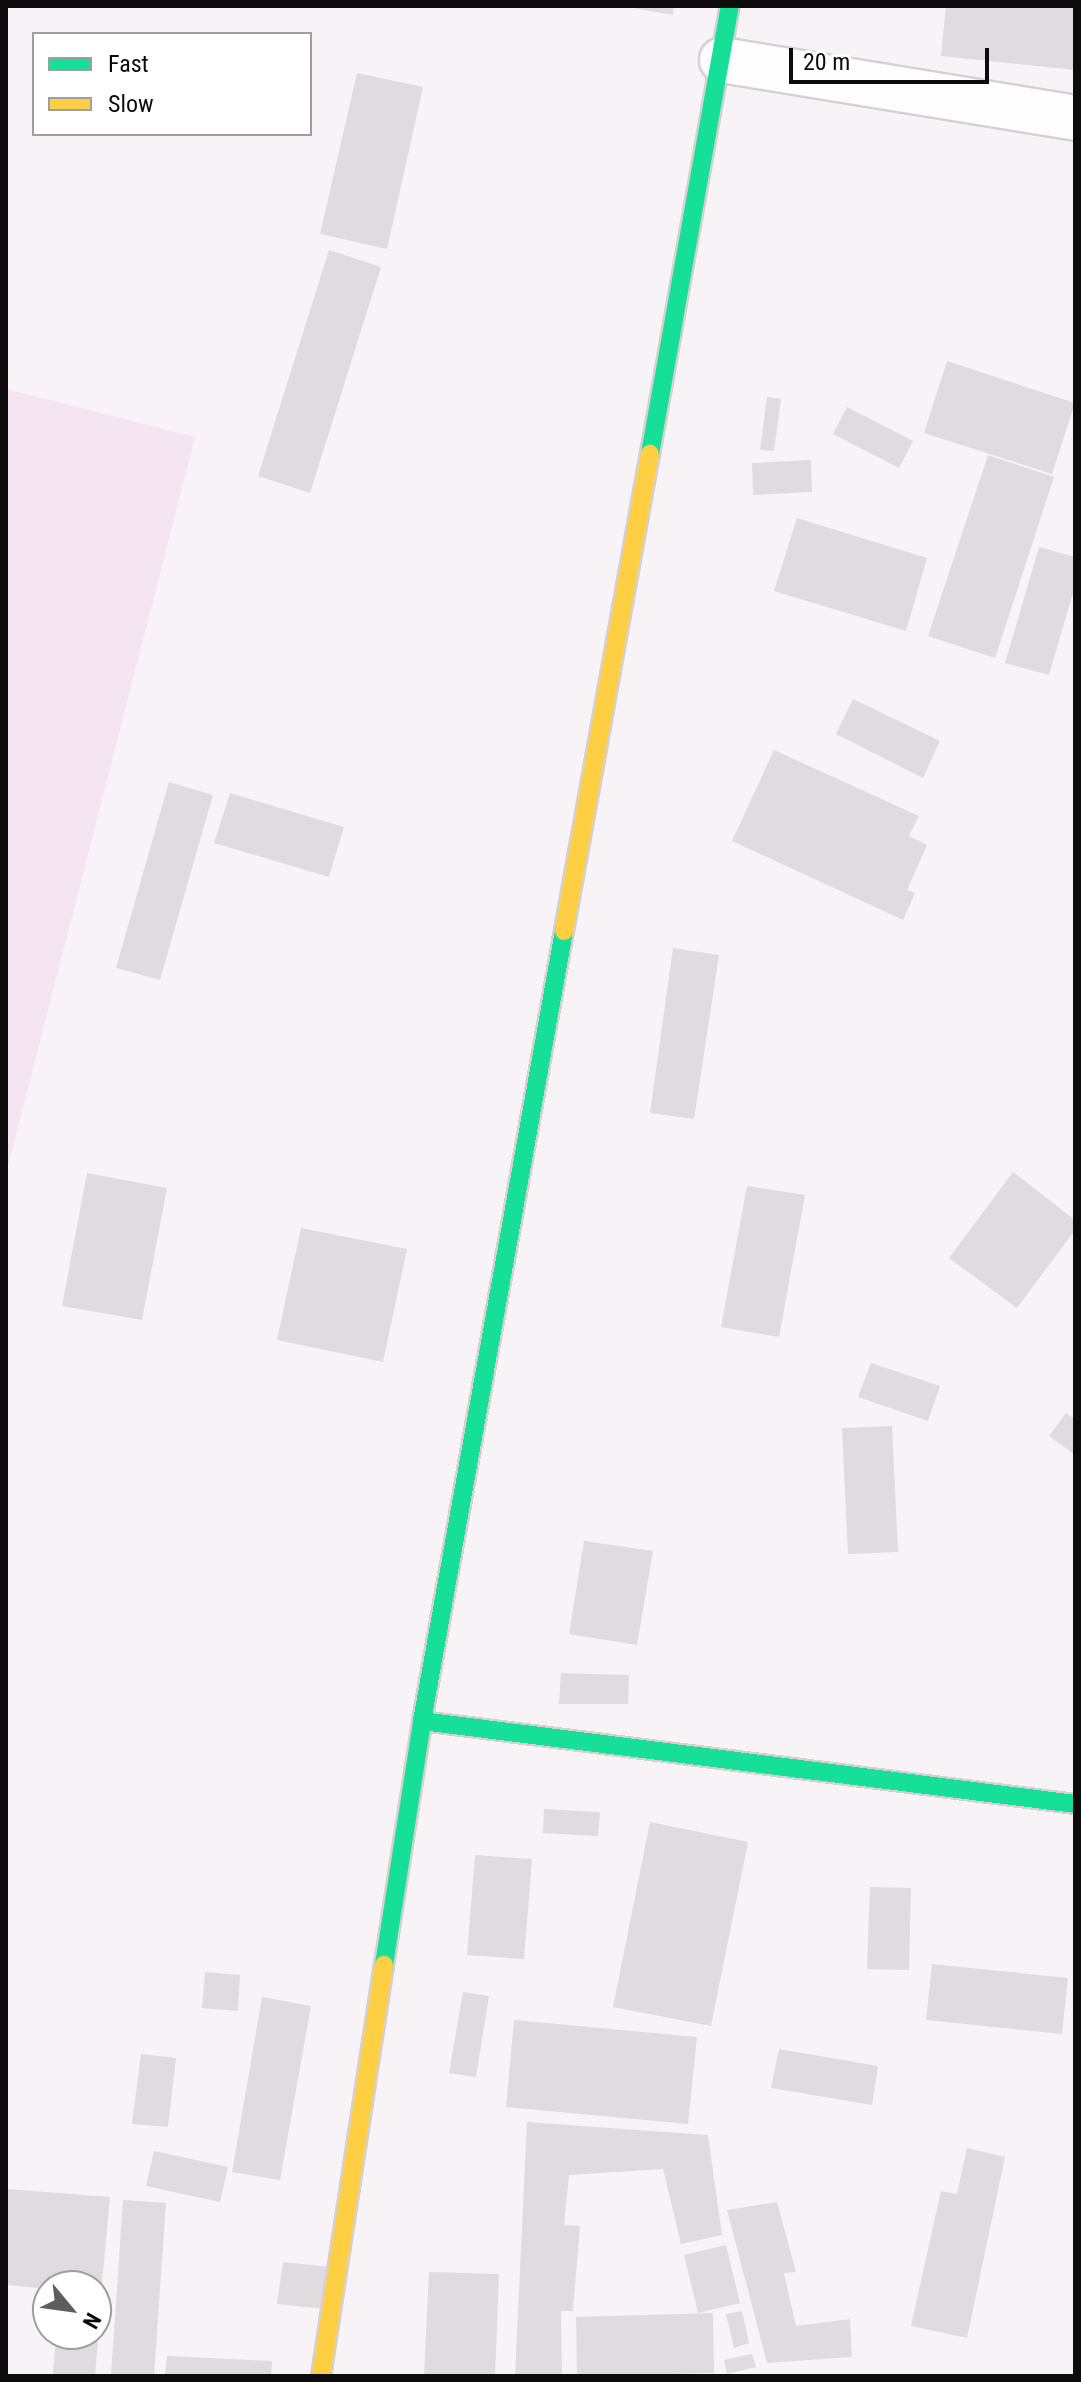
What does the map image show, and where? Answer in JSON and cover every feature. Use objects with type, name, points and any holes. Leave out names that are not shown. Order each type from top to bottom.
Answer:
[{"type":"street","points":[[321,2376],[422,1721],[730,6]]},
{"type":"street","points":[[722,60],[1075,118]]},
{"type":"street","points":[[422,1721],[1075,1804]]},
{"type":"shaded area","points":[[6,389],[195,437],[6,1174]]},
{"type":"building","points":[[622,6],[674,6],[673,15]]},
{"type":"building","points":[[946,6],[1075,6],[1075,70],[941,56]]},
{"type":"building","points":[[357,73],[423,87],[387,249],[320,234]]},
{"type":"building","points":[[329,250],[381,267],[310,493],[258,476]]},
{"type":"building","points":[[947,361],[1075,403],[1052,474],[924,433]]},
{"type":"building","points":[[767,397],[781,399],[774,451],[760,450]]},
{"type":"building","points":[[847,407],[913,441],[899,468],[833,434]]},
{"type":"building","points":[[988,455],[1054,477],[995,658],[928,636]]},
{"type":"building","points":[[811,460],[812,492],[753,495],[752,463]]},
{"type":"building","points":[[797,518],[927,558],[906,631],[774,591]]},
{"type":"building","points":[[1039,547],[1075,557],[1075,586],[1049,675],[1005,663]]},
{"type":"building","points":[[853,699],[940,741],[923,778],[836,734]]},
{"type":"building","points":[[774,750],[919,816],[909,836],[927,845],[907,890],[915,893],[903,920],[732,841]]},
{"type":"building","points":[[169,782],[213,795],[160,980],[116,968]]},
{"type":"building","points":[[230,793],[344,827],[329,877],[214,843]]},
{"type":"building","points":[[673,948],[719,955],[694,1119],[650,1113]]},
{"type":"building","points":[[1013,1172],[1075,1220],[1075,1230],[1017,1308],[949,1258]]},
{"type":"building","points":[[87,1173],[167,1188],[142,1320],[62,1306]]},
{"type":"building","points":[[747,1186],[805,1195],[779,1337],[721,1327]]},
{"type":"building","points":[[301,1228],[407,1249],[383,1362],[277,1340]]},
{"type":"building","points":[[871,1363],[940,1386],[928,1421],[858,1397]]},
{"type":"building","points":[[1066,1413],[1075,1419],[1075,1455],[1049,1436]]},
{"type":"building","points":[[892,1426],[898,1552],[848,1554],[842,1428]]},
{"type":"building","points":[[584,1541],[653,1551],[637,1645],[569,1634]]},
{"type":"building","points":[[561,1673],[629,1675],[628,1704],[559,1704]]},
{"type":"building","points":[[544,1809],[600,1812],[598,1836],[543,1833]]},
{"type":"building","points":[[650,1822],[748,1842],[711,2026],[613,2007]]},
{"type":"building","points":[[475,1855],[532,1859],[524,1959],[467,1955]]},
{"type":"building","points":[[870,1887],[911,1888],[909,1970],[867,1969]]},
{"type":"building","points":[[932,1964],[1068,1978],[1062,2034],[926,2020]]},
{"type":"building","points":[[205,1972],[240,1975],[238,2011],[202,2008]]},
{"type":"building","points":[[463,1992],[489,1996],[476,2077],[449,2073]]},
{"type":"building","points":[[262,1997],[311,2006],[280,2180],[232,2172]]},
{"type":"building","points":[[514,2020],[697,2037],[688,2124],[506,2107]]},
{"type":"building","points":[[779,2049],[878,2066],[872,2105],[771,2088]]},
{"type":"building","points":[[141,2054],[176,2058],[168,2127],[132,2124]]},
{"type":"building","points":[[527,2122],[708,2135],[722,2235],[681,2244],[663,2169],[569,2175],[564,2225],[580,2226],[573,2311],[561,2311],[562,2376],[515,2376]]},
{"type":"building","points":[[967,2148],[1005,2157],[967,2338],[911,2326],[941,2191],[957,2194]]},
{"type":"building","points":[[154,2151],[228,2167],[220,2202],[146,2186]]},
{"type":"building","points":[[6,2189],[110,2197],[103,2270],[32,2270],[32,2287],[6,2285]]},
{"type":"building","points":[[123,2200],[166,2203],[154,2376],[111,2376]]},
{"type":"building","points":[[777,2202],[796,2272],[784,2273],[796,2326],[850,2319],[852,2357],[767,2363],[727,2210]]},
{"type":"building","points":[[726,2245],[740,2303],[698,2313],[684,2255]]},
{"type":"building","points":[[283,2262],[330,2267],[325,2309],[277,2304]]},
{"type":"building","points":[[429,2272],[499,2274],[495,2376],[424,2376]]},
{"type":"building","points":[[742,2311],[749,2343],[734,2348],[726,2314]]},
{"type":"building","points":[[713,2313],[714,2373],[577,2376],[576,2317]]},
{"type":"building","points":[[55,2350],[97,2350],[95,2376],[53,2376]]},
{"type":"building","points":[[752,2354],[756,2367],[727,2374],[724,2360]]},
{"type":"building","points":[[167,2356],[272,2361],[271,2376],[165,2376]]},
{"type":"traffic: fast","points":[[650,454],[730,6]]},
{"type":"traffic: fast","points":[[384,1965],[422,1721],[564,931]]},
{"type":"traffic: fast","points":[[422,1721],[1075,1804]]},
{"type":"traffic: slow","points":[[564,931],[650,454]]},
{"type":"traffic: slow","points":[[321,2376],[384,1965]]}]
